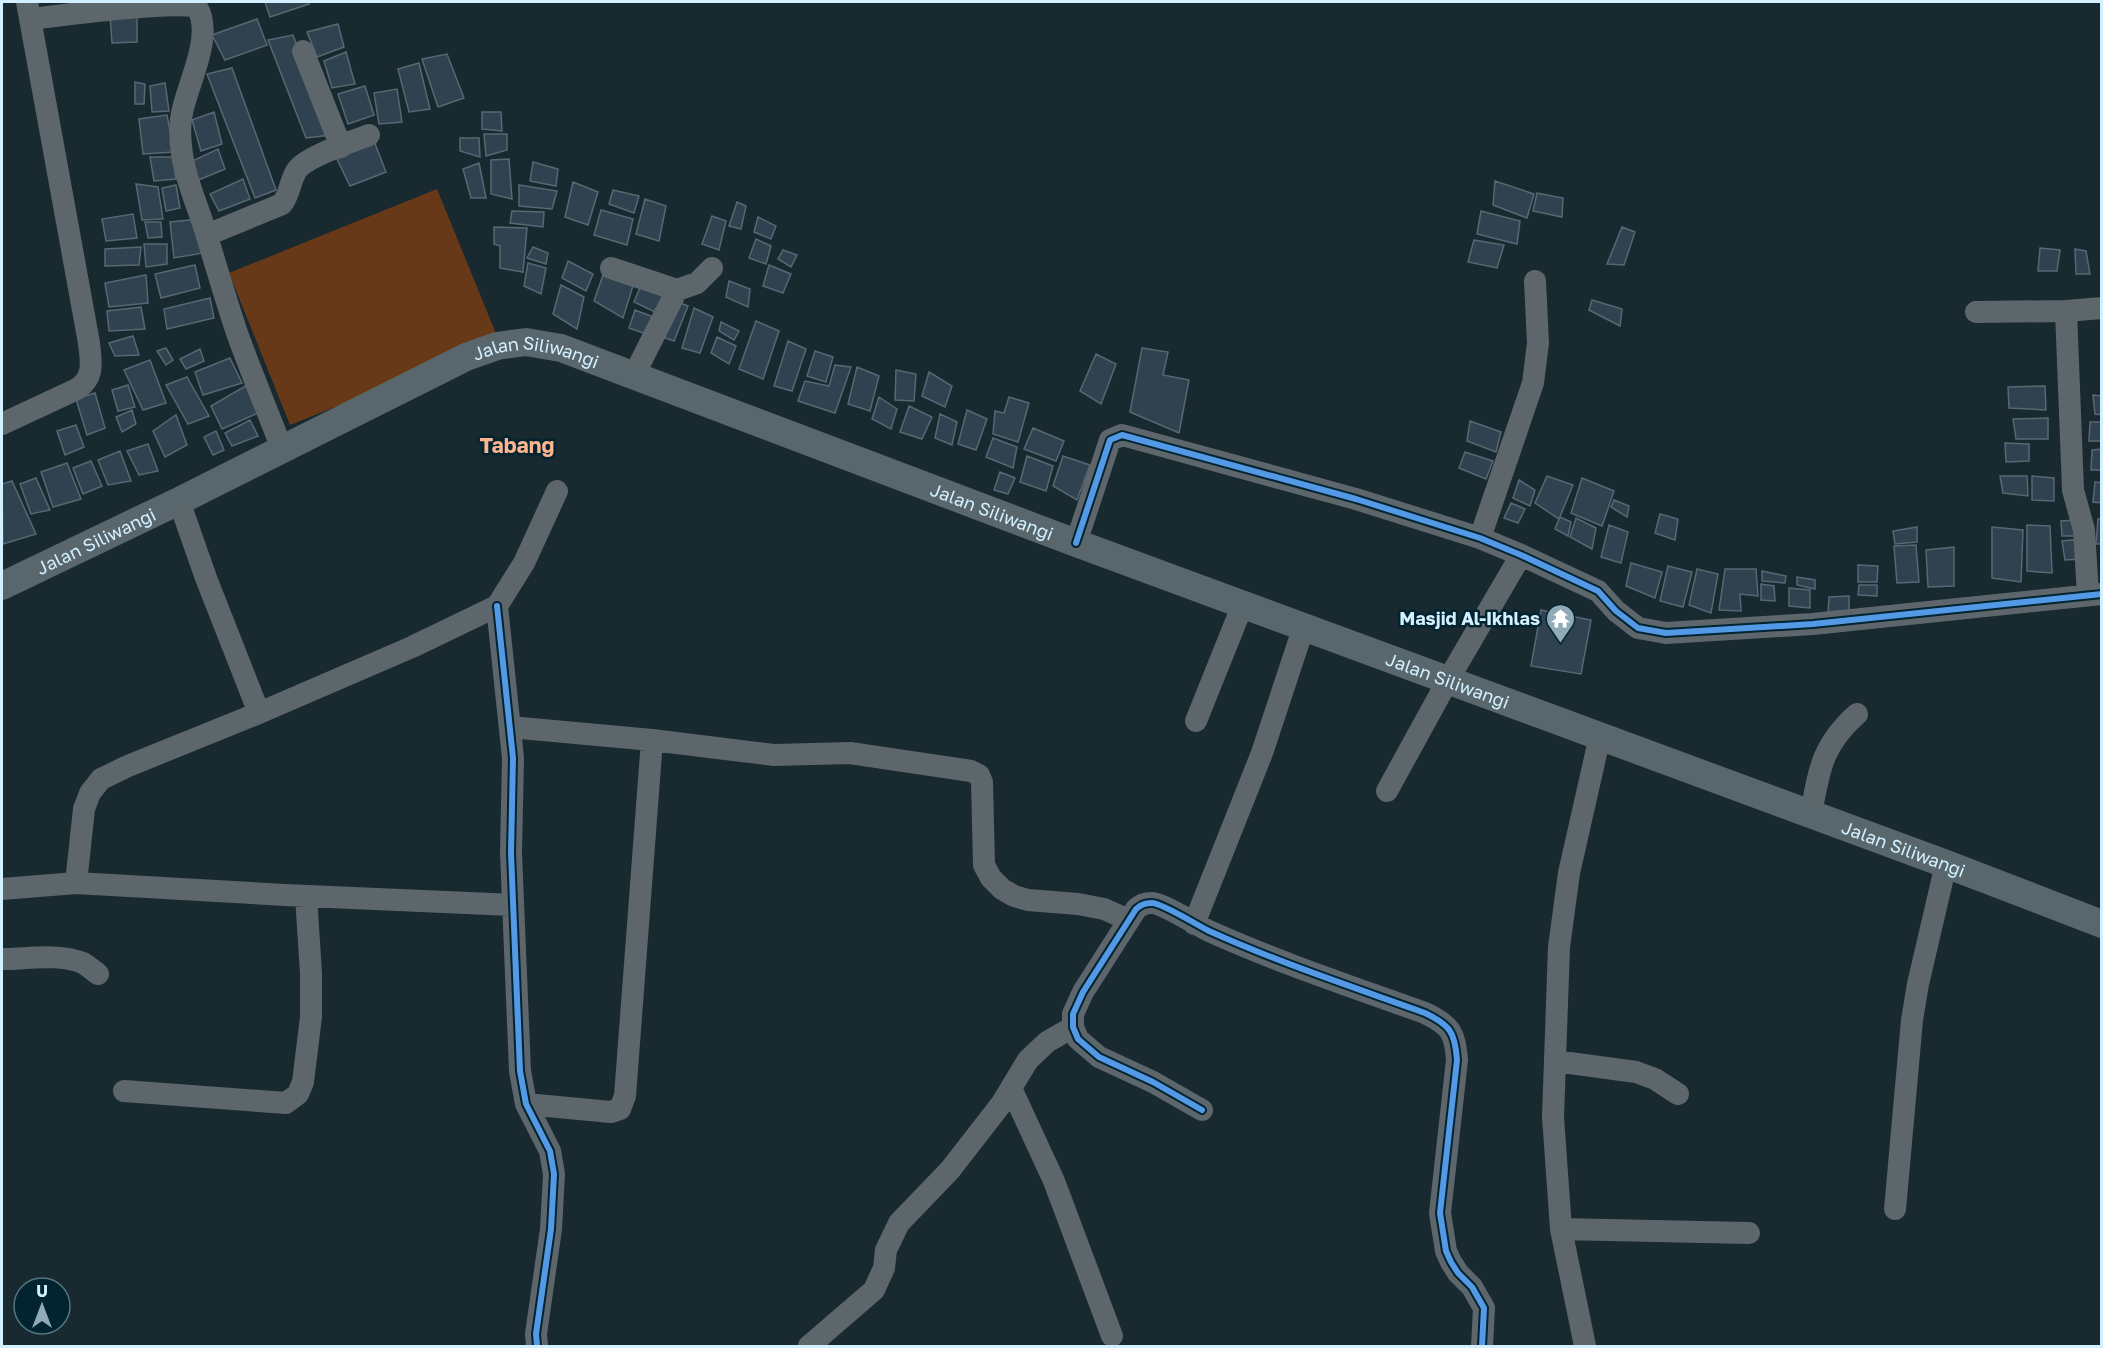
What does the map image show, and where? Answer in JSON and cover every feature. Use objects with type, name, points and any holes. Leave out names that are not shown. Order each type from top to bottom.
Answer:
[{"type":"main road","name":"Jalan Siliwangi","points":[[2,586],[179,501],[465,357],[497,346],[526,342],[561,348],[1076,543],[2100,919]]},
{"type":"street","points":[[2,423],[68,395],[85,384],[91,371],[89,343],[29,10],[184,2],[197,7],[203,19],[202,37],[182,112],[180,131],[188,185],[207,235],[237,334],[282,449]]},
{"type":"street","points":[[303,51],[341,147]]},
{"type":"street","points":[[207,235],[282,204],[287,198],[298,170],[307,161],[369,135]]},
{"type":"street","points":[[611,268],[677,290],[697,282],[712,268]]},
{"type":"street","points":[[1480,538],[1533,383],[1538,343],[1535,281]]},
{"type":"street","points":[[633,375],[677,290]]},
{"type":"street","points":[[1976,312],[2102,309]]},
{"type":"street","points":[[1076,543],[1110,440],[1122,435],[1356,499],[1480,538],[1598,591],[1616,611],[1638,627],[1666,633],[1813,624],[2095,595],[2084,530],[2073,490],[2066,311]]},
{"type":"street","points":[[76,883],[84,810],[90,793],[101,779],[412,647],[497,606],[524,563],[557,491]]},
{"type":"street","points":[[179,501],[206,578],[259,713]]},
{"type":"street","points":[[1387,790],[1521,555]]},
{"type":"street","points":[[1196,721],[1243,604]]},
{"type":"street","points":[[497,606],[513,758],[511,853],[520,1071],[526,1104],[550,1151],[554,1174],[551,1229],[536,1334],[537,1347]]},
{"type":"street","points":[[1194,924],[1262,753],[1304,626]]},
{"type":"street","points":[[1811,814],[1818,774],[1829,746],[1841,728],[1857,714]]},
{"type":"street","points":[[510,727],[774,754],[850,753],[971,771],[979,775],[982,782],[984,865],[996,884],[1014,896],[1028,900],[1104,909],[1129,920]]},
{"type":"street","points":[[1585,1347],[1562,1229],[1553,1117],[1559,947],[1569,873],[1600,736]]},
{"type":"street","points":[[526,1104],[610,1112],[620,1109],[625,1096],[652,740]]},
{"type":"street","points":[[1895,1209],[1912,1020],[1918,984],[1946,864]]},
{"type":"street","points":[[2,889],[76,883],[513,905]]},
{"type":"street","points":[[124,1091],[286,1103],[298,1094],[305,1074],[311,1017],[306,896]]},
{"type":"street","points":[[1202,1110],[1153,1082],[1099,1057],[1078,1039],[1073,1027],[1073,1014],[1083,992],[1129,920],[1142,904],[1154,902],[1194,924],[1314,974],[1441,1020],[1456,1041],[1457,1060],[1440,1213],[1446,1251],[1451,1262],[1472,1287],[1484,1308],[1482,1347]]},
{"type":"street","points":[[2,960],[52,958],[83,963],[99,974]]},
{"type":"street","points":[[810,1347],[874,1290],[884,1268],[886,1250],[899,1223],[950,1170],[1002,1103],[1028,1060],[1047,1042],[1073,1027]]},
{"type":"street","points":[[1555,1061],[1636,1072],[1655,1079],[1678,1094]]},
{"type":"street","points":[[1011,1088],[1054,1181],[1112,1335]]},
{"type":"street","points":[[1562,1229],[1749,1233]]},
{"type":"shaded area","points":[[437,189],[499,341],[290,425],[229,273]]},
{"type":"building","points":[[265,2],[308,2],[309,4],[270,17]]},
{"type":"building","points":[[137,10],[137,42],[112,43],[110,14]]},
{"type":"building","points":[[257,19],[267,45],[225,60],[212,35]]},
{"type":"building","points":[[338,24],[344,47],[317,57],[307,32]]},
{"type":"building","points":[[293,35],[331,135],[306,138],[268,40]]},
{"type":"building","points":[[346,52],[355,84],[332,88],[324,61]]},
{"type":"building","points":[[447,54],[464,98],[438,107],[422,59]]},
{"type":"building","points":[[419,63],[430,109],[409,112],[398,69]]},
{"type":"building","points":[[232,68],[276,190],[255,198],[207,74]]},
{"type":"building","points":[[135,82],[145,84],[144,104],[135,104]]},
{"type":"building","points":[[165,83],[169,111],[152,112],[150,86]]},
{"type":"building","points":[[365,86],[374,115],[348,124],[338,94]]},
{"type":"building","points":[[397,89],[402,122],[379,124],[374,93]]},
{"type":"building","points":[[214,112],[222,144],[201,151],[192,120]]},
{"type":"building","points":[[482,112],[501,112],[502,131],[482,129]]},
{"type":"building","points":[[167,115],[174,152],[143,154],[139,119]]},
{"type":"building","points":[[484,134],[507,134],[507,150],[486,156]]},
{"type":"building","points":[[460,138],[479,138],[480,157],[460,151]]},
{"type":"building","points":[[374,141],[386,172],[350,186],[337,159]]},
{"type":"building","points":[[218,149],[225,169],[196,181],[188,163]]},
{"type":"building","points":[[150,157],[173,157],[176,179],[154,181]]},
{"type":"building","points":[[509,159],[512,199],[491,194],[491,160]]},
{"type":"building","points":[[533,162],[558,169],[556,186],[530,181]]},
{"type":"building","points":[[479,163],[486,198],[471,198],[463,169]]},
{"type":"building","points":[[243,179],[250,199],[219,211],[210,194]]},
{"type":"building","points":[[1495,181],[1534,194],[1527,218],[1493,205]]},
{"type":"building","points":[[573,182],[598,192],[588,225],[565,217]]},
{"type":"building","points":[[136,184],[158,187],[163,219],[142,220]]},
{"type":"building","points":[[176,185],[180,208],[166,211],[162,188]]},
{"type":"building","points":[[519,185],[557,191],[552,209],[519,206]]},
{"type":"building","points":[[613,190],[639,196],[634,213],[609,204]]},
{"type":"building","points":[[1537,193],[1563,198],[1562,217],[1533,211]]},
{"type":"building","points":[[645,199],[666,206],[659,241],[636,234]]},
{"type":"building","points":[[737,202],[746,206],[741,229],[729,226]]},
{"type":"building","points":[[601,210],[633,219],[627,245],[594,235]]},
{"type":"building","points":[[512,211],[544,212],[543,227],[510,223]]},
{"type":"building","points":[[1481,211],[1520,221],[1517,244],[1477,234]]},
{"type":"building","points":[[133,214],[137,238],[106,241],[102,219]]},
{"type":"building","points":[[712,216],[726,221],[719,250],[702,244]]},
{"type":"building","points":[[758,217],[776,226],[771,239],[754,232]]},
{"type":"building","points":[[199,219],[203,253],[174,258],[170,222]]},
{"type":"building","points":[[145,222],[161,222],[162,237],[148,238]]},
{"type":"building","points":[[494,227],[527,228],[523,272],[500,268],[500,246],[494,244]]},
{"type":"building","points":[[1622,227],[1635,232],[1624,265],[1607,264]]},
{"type":"building","points":[[756,239],[771,246],[766,264],[749,258]]},
{"type":"building","points":[[1474,240],[1504,245],[1497,268],[1468,262]]},
{"type":"building","points":[[144,244],[167,244],[167,264],[146,267]]},
{"type":"building","points":[[141,247],[139,265],[105,266],[105,249]]},
{"type":"building","points":[[533,247],[548,253],[546,264],[527,258]]},
{"type":"building","points":[[2040,248],[2060,250],[2057,271],[2038,271]]},
{"type":"building","points":[[2075,249],[2086,251],[2090,274],[2076,274]]},
{"type":"building","points":[[783,250],[797,255],[791,267],[778,259]]},
{"type":"building","points":[[568,261],[593,274],[586,291],[562,278]]},
{"type":"building","points":[[528,263],[546,268],[541,294],[524,286]]},
{"type":"building","points":[[195,265],[200,288],[161,298],[155,274]]},
{"type":"building","points":[[769,265],[791,274],[783,293],[763,286]]},
{"type":"building","points":[[146,275],[148,303],[109,307],[105,283]]},
{"type":"building","points":[[603,275],[633,286],[623,318],[594,301]]},
{"type":"building","points":[[729,281],[750,289],[748,307],[726,297]]},
{"type":"building","points":[[642,283],[667,293],[657,313],[634,302]]},
{"type":"building","points":[[561,285],[584,297],[577,329],[553,314]]},
{"type":"building","points":[[210,298],[214,318],[167,329],[164,309]]},
{"type":"building","points":[[1592,300],[1622,309],[1620,326],[1589,310]]},
{"type":"building","points":[[677,302],[688,306],[674,341],[660,336]]},
{"type":"building","points":[[141,307],[145,329],[109,331],[107,311]]},
{"type":"building","points":[[694,308],[713,317],[700,353],[682,348]]},
{"type":"building","points":[[635,310],[656,318],[649,335],[629,328]]},
{"type":"building","points":[[756,321],[779,331],[763,379],[739,369]]},
{"type":"building","points":[[721,322],[739,331],[734,340],[719,331]]},
{"type":"building","points":[[133,336],[139,355],[115,356],[109,343]]},
{"type":"building","points":[[717,337],[736,346],[729,364],[711,353]]},
{"type":"building","points":[[788,341],[806,349],[792,391],[774,386]]},
{"type":"building","points":[[166,348],[173,360],[166,365],[157,351]]},
{"type":"building","points":[[1142,348],[1168,352],[1163,375],[1189,380],[1179,433],[1130,412]]},
{"type":"building","points":[[200,349],[204,361],[186,369],[180,359]]},
{"type":"building","points":[[815,351],[833,357],[826,382],[807,376]]},
{"type":"building","points":[[1096,354],[1116,364],[1101,404],[1080,391]]},
{"type":"building","points":[[230,358],[242,383],[203,395],[195,372]]},
{"type":"building","points":[[150,360],[166,403],[143,410],[124,370]]},
{"type":"building","points":[[835,365],[851,367],[835,413],[798,401],[805,381],[829,386]]},
{"type":"building","points":[[857,367],[879,376],[870,411],[848,404]]},
{"type":"building","points":[[896,370],[916,374],[914,401],[895,400]]},
{"type":"building","points":[[929,372],[952,386],[945,407],[922,396]]},
{"type":"building","points":[[187,377],[209,416],[188,424],[166,385]]},
{"type":"building","points":[[128,385],[135,407],[118,411],[112,390]]},
{"type":"building","points":[[247,385],[258,413],[222,429],[211,406]]},
{"type":"building","points":[[2045,386],[2046,410],[2009,408],[2008,387]]},
{"type":"building","points":[[95,393],[105,428],[87,435],[76,399]]},
{"type":"building","points":[[2093,395],[2102,396],[2102,415],[2095,414]]},
{"type":"building","points":[[879,397],[897,409],[891,429],[872,419]]},
{"type":"building","points":[[1009,397],[1029,403],[1018,442],[993,434],[995,411],[1004,413]]},
{"type":"building","points":[[909,406],[932,417],[922,439],[900,432]]},
{"type":"building","points":[[132,410],[136,424],[122,432],[116,417]]},
{"type":"building","points":[[967,410],[987,419],[976,450],[958,444]]},
{"type":"building","points":[[940,414],[957,422],[952,445],[935,438]]},
{"type":"building","points":[[176,415],[187,445],[165,457],[153,431]]},
{"type":"building","points":[[2048,418],[2048,439],[2016,439],[2013,419]]},
{"type":"building","points":[[250,420],[258,436],[232,446],[225,433]]},
{"type":"building","points":[[1470,421],[1501,432],[1496,452],[1467,441]]},
{"type":"building","points":[[2090,422],[2102,422],[2102,441],[2089,441]]},
{"type":"building","points":[[76,425],[84,447],[65,455],[57,431]]},
{"type":"building","points":[[1033,428],[1064,441],[1056,461],[1024,449]]},
{"type":"building","points":[[216,431],[224,450],[213,455],[204,437]]},
{"type":"building","points":[[993,438],[1017,447],[1013,468],[986,457]]},
{"type":"building","points":[[2005,443],[2029,444],[2029,461],[2006,462]]},
{"type":"building","points":[[148,444],[158,471],[139,475],[127,451]]},
{"type":"building","points":[[2102,449],[2102,470],[2091,470],[2092,450]]},
{"type":"building","points":[[120,451],[131,481],[108,485],[98,460]]},
{"type":"building","points":[[1465,452],[1493,461],[1486,479],[1459,468]]},
{"type":"building","points":[[1027,456],[1053,466],[1046,491],[1020,482]]},
{"type":"building","points":[[1063,456],[1090,465],[1077,500],[1053,486]]},
{"type":"building","points":[[91,461],[102,486],[83,494],[73,468]]},
{"type":"building","points":[[67,463],[81,499],[53,507],[41,472]]},
{"type":"building","points":[[1000,472],[1015,478],[1008,494],[994,490]]},
{"type":"building","points":[[1547,476],[1573,485],[1559,519],[1535,503]]},
{"type":"building","points":[[2000,476],[2027,476],[2028,496],[2003,493]]},
{"type":"building","points":[[2032,476],[2054,478],[2054,501],[2032,500]]},
{"type":"building","points":[[36,478],[50,510],[31,514],[20,484]]},
{"type":"building","points":[[1582,478],[1614,491],[1602,526],[1571,513]]},
{"type":"building","points":[[1519,480],[1535,490],[1530,506],[1513,498]]},
{"type":"building","points":[[12,481],[36,534],[3,544],[2,484]]},
{"type":"building","points":[[2095,482],[2102,483],[2102,503],[2093,502]]},
{"type":"building","points":[[1614,500],[1629,506],[1627,517],[1611,507]]},
{"type":"building","points":[[1511,503],[1525,509],[1518,523],[1504,518]]},
{"type":"building","points":[[1660,514],[1678,519],[1675,540],[1655,533]]},
{"type":"building","points":[[1560,517],[1571,522],[1568,536],[1555,529]]},
{"type":"building","points":[[1576,518],[1596,528],[1592,549],[1570,537]]},
{"type":"building","points":[[2098,519],[2102,519],[2102,544],[2096,544]]},
{"type":"building","points":[[2075,520],[2078,536],[2062,536],[2061,521]]},
{"type":"building","points":[[1609,525],[1628,532],[1621,563],[1601,557]]},
{"type":"building","points":[[2027,525],[2050,526],[2052,573],[2027,571]]},
{"type":"building","points":[[1917,527],[1917,542],[1895,544],[1893,531]]},
{"type":"building","points":[[1992,527],[2023,530],[2021,582],[1992,578]]},
{"type":"building","points":[[2080,539],[2082,559],[2065,560],[2062,541]]},
{"type":"building","points":[[1916,545],[1919,582],[1897,583],[1894,546]]},
{"type":"building","points":[[1954,547],[1954,586],[1928,587],[1926,550]]},
{"type":"building","points":[[1631,563],[1662,572],[1655,598],[1626,586]]},
{"type":"building","points":[[1858,565],[1878,566],[1877,582],[1858,582]]},
{"type":"building","points":[[1668,566],[1692,572],[1683,607],[1660,601]]},
{"type":"building","points":[[1697,569],[1718,574],[1711,613],[1689,605]]},
{"type":"building","points":[[1725,569],[1756,569],[1758,596],[1740,594],[1741,611],[1719,610]]},
{"type":"building","points":[[1762,571],[1786,576],[1785,583],[1762,581]]},
{"type":"building","points":[[1797,577],[1815,580],[1815,589],[1797,585]]},
{"type":"building","points":[[1761,584],[1774,586],[1775,601],[1761,600]]},
{"type":"building","points":[[1859,585],[1877,585],[1877,596],[1858,595]]},
{"type":"building","points":[[1789,588],[1810,590],[1810,608],[1789,606]]},
{"type":"building","points":[[1849,596],[1849,611],[1828,613],[1829,597]]},
{"type":"building","name":"Masjid Al-Ikhlas","points":[[1541,610],[1591,620],[1581,674],[1531,666]]},
{"type":"cycle path","points":[[1076,543],[1110,440],[1122,435],[1356,499],[1480,538],[1598,591],[1616,611],[1638,628],[1666,633],[1813,624],[2102,594]]},
{"type":"cycle path","points":[[497,606],[513,758],[511,853],[520,1071],[526,1104],[550,1151],[554,1174],[551,1229],[536,1334],[537,1346]]},
{"type":"cycle path","points":[[1202,1110],[1153,1082],[1099,1057],[1078,1039],[1073,1027],[1073,1014],[1083,992],[1136,909],[1141,905],[1157,904],[1236,943],[1425,1013],[1446,1026],[1453,1036],[1457,1060],[1440,1213],[1446,1251],[1451,1262],[1472,1287],[1484,1308],[1482,1346]]},
{"type":"place","name":"Masjid Al-Ikhlas","points":[[1561,644]]},
{"type":"district","name":"Tabang","points":[[517,445]]}]
